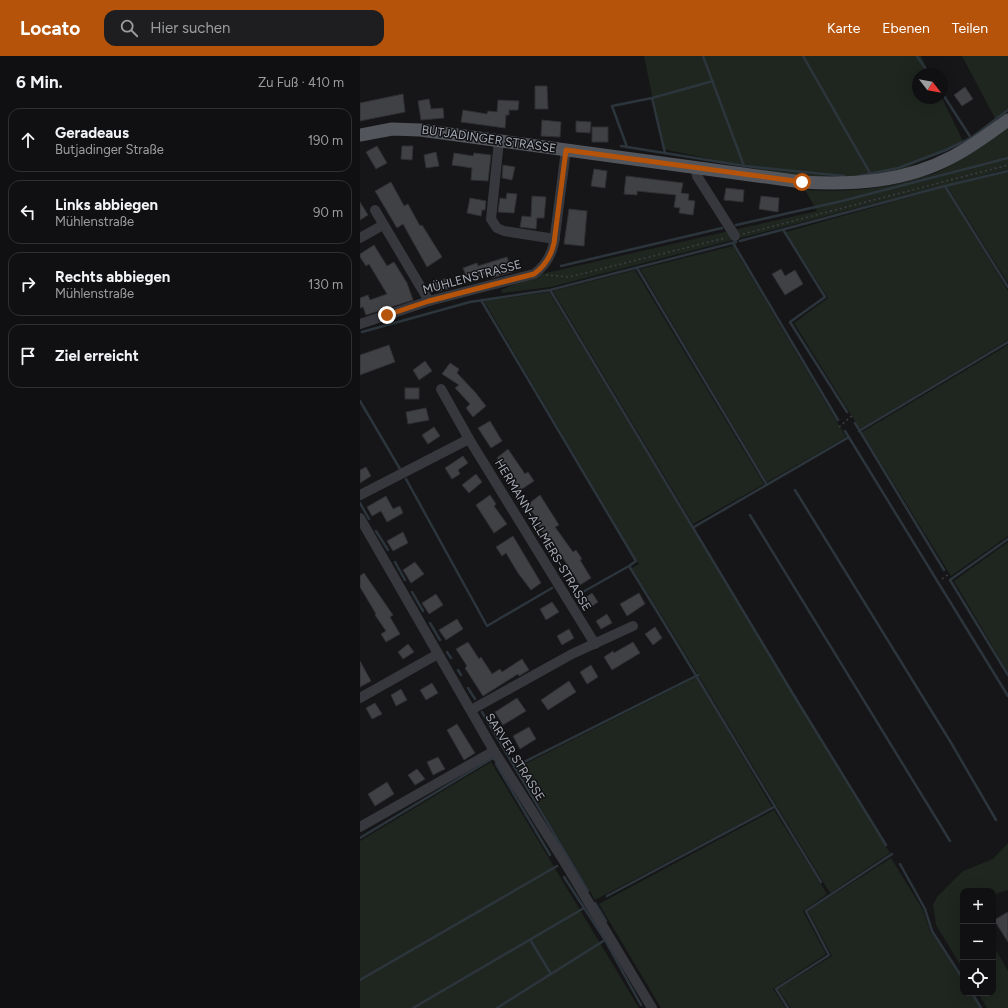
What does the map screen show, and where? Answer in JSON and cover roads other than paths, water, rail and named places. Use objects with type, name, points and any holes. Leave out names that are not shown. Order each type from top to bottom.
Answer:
[{"type":"main road","name":"BUTJADINGER STRASSE","points":[[360,135],[392,129],[420,130],[802,182],[850,184],[889,180],[926,169],[977,143],[1008,120]]},
{"type":"street","points":[[499,141],[492,219],[497,228],[504,231],[555,240]]},
{"type":"street","name":"MÜHLENSTRASSE","points":[[360,324],[429,301],[534,274],[540,269],[551,254],[555,240],[566,150]]},
{"type":"street","points":[[695,167],[697,176],[735,236]]},
{"type":"street","points":[[375,210],[429,301]]},
{"type":"street","points":[[360,238],[383,225]]},
{"type":"street","name":"HERMANN-ALLMERS-STRASSE","points":[[441,389],[469,439],[595,644]]},
{"type":"street","points":[[360,495],[469,439]]},
{"type":"street","name":"SARVER STRASSE","points":[[360,518],[494,750],[562,858],[652,1008]]},
{"type":"street","points":[[471,710],[572,654],[633,626]]},
{"type":"street","points":[[360,698],[438,654]]},
{"type":"street","points":[[360,827],[494,750]]},
{"type":"waterway","points":[[703,56],[744,166]]},
{"type":"waterway","points":[[803,56],[870,173]]},
{"type":"waterway","points":[[917,56],[925,68]]},
{"type":"waterway","points":[[627,147],[612,106],[652,98],[713,81]]},
{"type":"waterway","points":[[652,98],[665,153]]},
{"type":"waterway","points":[[948,102],[971,138]]},
{"type":"waterway","points":[[859,176],[898,168],[946,150],[971,138],[1008,110]]},
{"type":"waterway","points":[[621,146],[745,166],[844,176]]},
{"type":"waterway","points":[[736,225],[842,201],[1008,158]]},
{"type":"waterway","points":[[740,241],[945,186],[1008,171]]},
{"type":"waterway","points":[[945,186],[1008,287]]},
{"type":"waterway","points":[[561,266],[722,228]]},
{"type":"waterway","points":[[784,231],[825,297],[790,322],[847,412]]},
{"type":"waterway","points":[[362,332],[470,302],[550,290],[736,242]]},
{"type":"waterway","points":[[733,243],[838,420]]},
{"type":"waterway","points":[[637,268],[767,485]]},
{"type":"waterway","points":[[550,290],[793,694],[886,845]]},
{"type":"waterway","points":[[481,300],[636,561],[629,566],[821,882]]},
{"type":"waterway","points":[[859,431],[1008,342]]},
{"type":"waterway","points":[[360,401],[400,469]]},
{"type":"waterway","points":[[855,423],[944,570]]},
{"type":"waterway","points":[[845,431],[1008,696]]},
{"type":"waterway","points":[[694,527],[849,437]]},
{"type":"waterway","points":[[406,479],[487,626],[552,588]]},
{"type":"waterway","points":[[795,490],[950,741],[996,820]]},
{"type":"waterway","points":[[360,503],[369,519]]},
{"type":"waterway","points":[[750,515],[950,841]]},
{"type":"waterway","points":[[376,531],[388,550]]},
{"type":"waterway","points":[[1008,539],[950,580],[1008,675]]},
{"type":"waterway","points":[[395,562],[405,580]]},
{"type":"waterway","points":[[581,593],[629,566]]},
{"type":"waterway","points":[[412,592],[423,611]]},
{"type":"waterway","points":[[430,623],[440,640]]},
{"type":"waterway","points":[[447,652],[451,658]]},
{"type":"waterway","points":[[458,670],[461,675]]},
{"type":"waterway","points":[[514,767],[698,675]]},
{"type":"waterway","points":[[468,688],[475,699]]},
{"type":"waterway","points":[[482,712],[588,891]]},
{"type":"waterway","points":[[360,838],[493,758],[494,759]]},
{"type":"waterway","points":[[496,764],[550,855]]},
{"type":"waterway","points":[[607,896],[774,807]]},
{"type":"waterway","points":[[788,1008],[776,989],[829,955],[806,911],[892,854]]},
{"type":"waterway","points":[[900,864],[925,909],[932,931],[960,974]]},
{"type":"waterway","points":[[360,980],[557,866]]},
{"type":"waterway","points":[[564,877],[605,940],[641,1005]]},
{"type":"waterway","points":[[595,903],[606,921]]},
{"type":"waterway","points":[[413,1008],[584,908]]},
{"type":"waterway","points":[[497,1008],[605,940]]},
{"type":"waterway","points":[[531,941],[551,974]]},
{"type":"waterway","points":[[974,996],[981,1008]]}]
